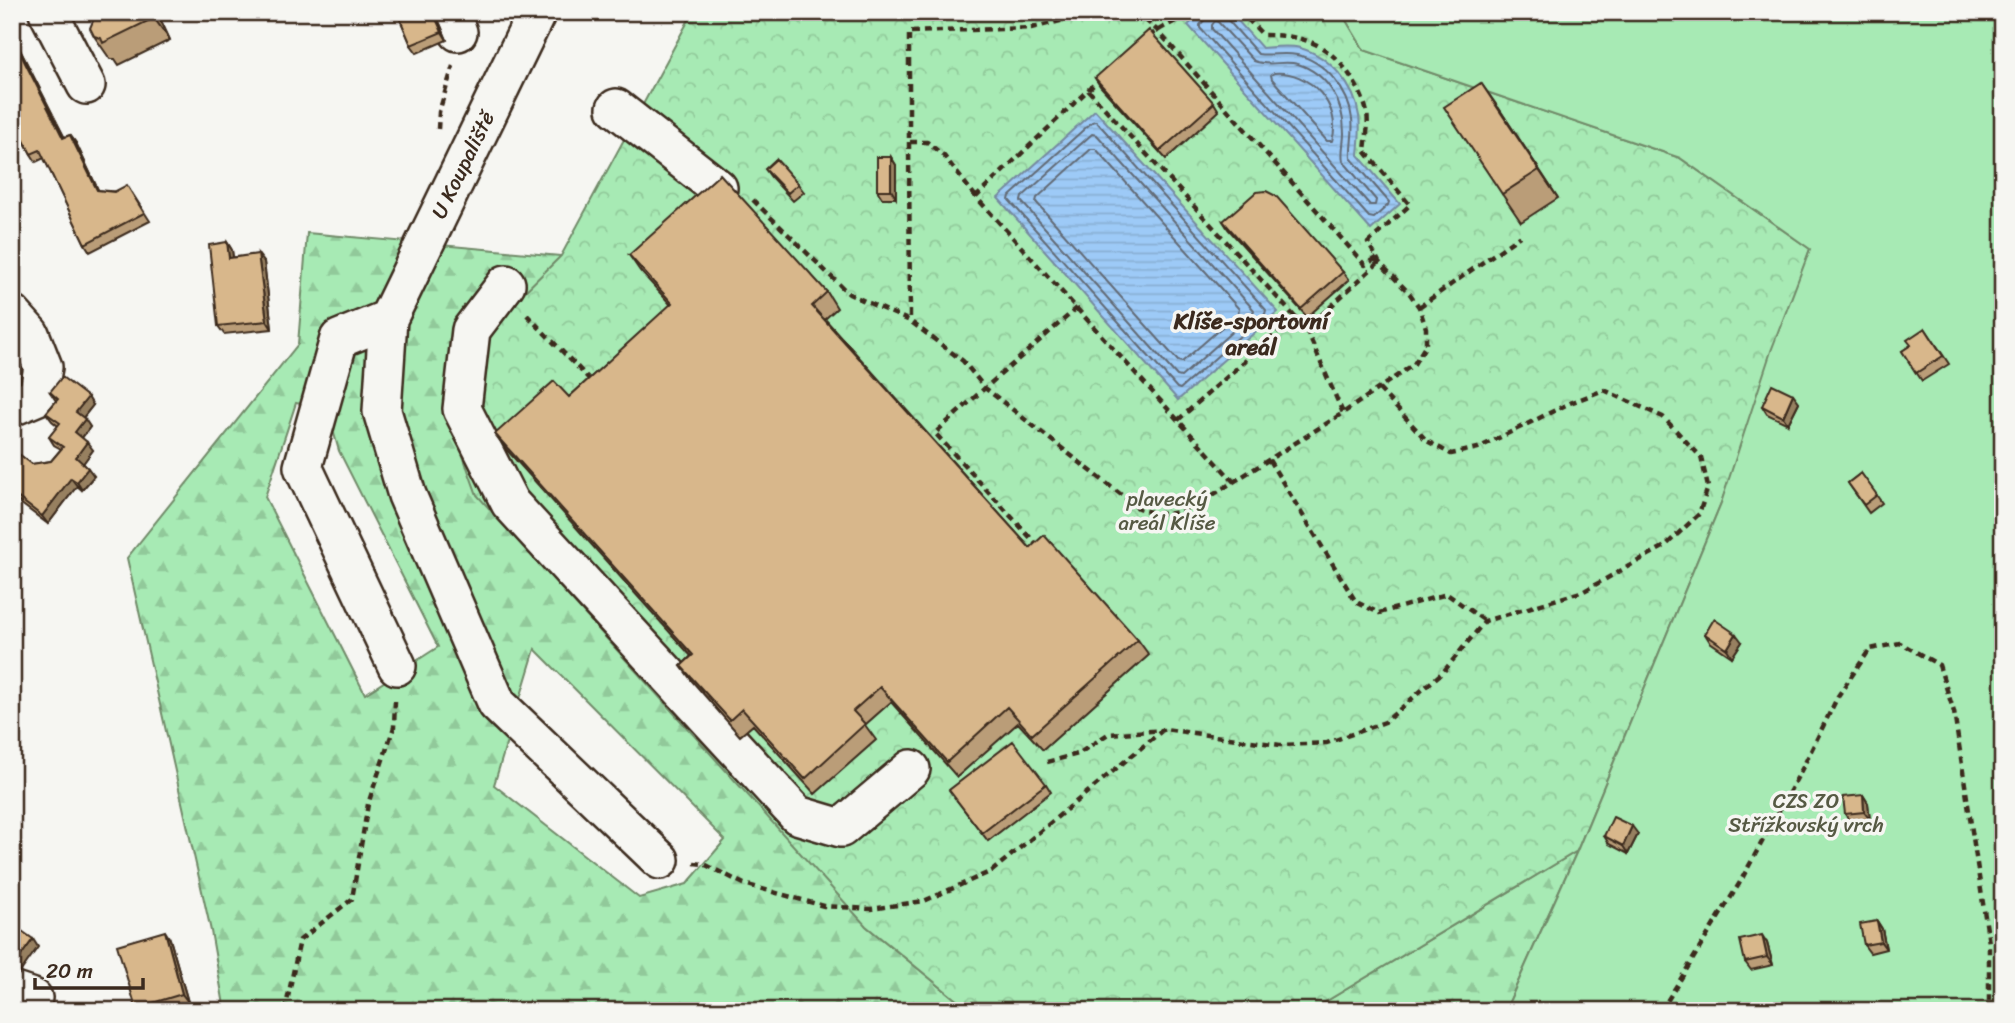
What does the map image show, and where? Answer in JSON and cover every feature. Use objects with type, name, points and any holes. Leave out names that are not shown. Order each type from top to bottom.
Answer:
[{"type":"street","points":[[48,12],[86,85]]},
{"type":"street","name":"U Koupaliště","points":[[388,318],[537,12]]},
{"type":"street","points":[[616,108],[718,188]]},
{"type":"street","points":[[504,287],[471,330],[462,408],[510,503],[797,815],[841,828],[911,769]]},
{"type":"street","points":[[12,314],[30,334],[43,368],[38,396],[12,407]]},
{"type":"street","points":[[397,666],[303,467],[339,339],[388,318],[382,411],[407,495],[497,704],[660,860]]},
{"type":"path","points":[[910,321],[909,32],[1031,27],[1098,12]]},
{"type":"path","points":[[1136,12],[1157,30],[1365,265],[1378,260]]},
{"type":"path","points":[[1147,39],[1188,12]]},
{"type":"path","points":[[718,188],[732,178],[849,294],[910,321],[962,360],[985,388],[1138,508],[1155,514],[1175,514],[1192,508],[1379,389],[1415,364],[1426,345],[1426,328],[1419,307],[1378,260],[1368,243],[1410,205],[1365,151],[1367,114],[1359,88],[1337,58],[1316,43],[1287,35],[1263,35],[1241,12]]},
{"type":"path","points":[[976,197],[1107,73]]},
{"type":"path","points":[[1088,90],[1306,329],[1343,413]]},
{"type":"path","points":[[909,142],[926,142],[944,156],[976,197],[1234,482]]},
{"type":"path","points":[[1419,307],[1520,236]]},
{"type":"path","points":[[1306,329],[1378,260]]},
{"type":"path","points":[[504,287],[592,383]]},
{"type":"path","points":[[1040,547],[934,433],[1077,308]]},
{"type":"path","points":[[1178,420],[1295,317]]},
{"type":"path","points":[[1047,762],[1078,754],[1108,734],[1164,729],[1280,745],[1327,743],[1385,722],[1444,671],[1486,621],[1584,591],[1665,546],[1699,514],[1708,486],[1701,457],[1663,417],[1604,390],[1570,403],[1478,448],[1451,454],[1427,441],[1379,389]]},
{"type":"path","points":[[1269,460],[1356,602],[1379,613],[1447,594],[1486,621]]},
{"type":"path","points":[[1661,1011],[1739,884],[1838,696],[1870,649],[1900,643],[1939,664],[1954,712],[1989,943],[1989,1011]]},
{"type":"path","points":[[285,1011],[300,940],[352,899],[368,804],[394,727],[397,666]]},
{"type":"path","points":[[660,860],[704,864],[744,884],[824,906],[871,909],[924,901],[992,871],[1164,729]]},
{"type":"green space","name":"plavecký areál Klíše","points":[[693,12],[1341,12],[1364,50],[1680,158],[1810,249],[1721,503],[1577,851],[1310,1011],[970,1011],[866,926],[477,495],[447,411],[486,330],[561,256]]},
{"type":"green space","name":"CZS ZO Střížkovský vrch","points":[[1341,12],[2003,12],[2003,1011],[1505,1011],[1577,851],[1721,503],[1771,351],[1810,249],[1680,158],[1364,50]]},
{"type":"green space","points":[[307,233],[561,256],[486,330],[866,926],[970,1011],[225,1011],[211,931],[127,558],[298,344]],"holes":[[[296,403],[327,409],[339,451],[438,647],[365,694],[265,497]],[[535,649],[725,840],[687,884],[639,898],[494,785]]]},
{"type":"green space","points":[[1577,851],[1505,1011],[1310,1011]]},
{"type":"water","points":[[1203,12],[1230,12],[1262,48],[1286,46],[1311,52],[1331,65],[1346,83],[1357,105],[1359,116],[1358,155],[1400,204],[1371,230],[1188,25]]},
{"type":"water","points":[[1095,110],[1278,312],[1178,400],[998,198]]},
{"type":"building","points":[[88,12],[152,12],[154,18],[103,43],[101,38],[94,36],[90,28],[93,21]]},
{"type":"building","points":[[397,12],[433,12],[442,32],[411,45]]},
{"type":"building","points":[[1149,30],[1214,103],[1160,151],[1095,78]]},
{"type":"building","points":[[12,37],[63,138],[70,135],[97,190],[114,192],[127,185],[144,213],[85,244],[40,150],[31,154],[12,117]]},
{"type":"building","points":[[1481,83],[1539,170],[1502,194],[1444,107]]},
{"type":"building","points":[[877,157],[891,157],[891,190],[877,190]]},
{"type":"building","points":[[776,159],[798,184],[788,193],[765,169]]},
{"type":"building","name":"plavecký areál Klíše","points":[[720,174],[827,292],[812,306],[1030,548],[1044,535],[1138,640],[1032,735],[1007,707],[947,762],[880,687],[853,711],[865,724],[805,779],[742,709],[730,720],[681,666],[693,655],[495,434],[554,381],[569,397],[672,303],[629,255]]},
{"type":"building","points":[[1266,191],[1276,196],[1343,272],[1301,309],[1223,221],[1256,192]]},
{"type":"building","points":[[227,242],[229,258],[258,254],[267,321],[218,326],[209,245]]},
{"type":"building","points":[[1925,328],[1943,356],[1916,373],[1902,351],[1911,345],[1907,340]]},
{"type":"building","points":[[62,377],[88,397],[76,412],[85,419],[75,432],[87,442],[76,457],[88,468],[77,482],[71,478],[42,516],[12,493],[12,449],[32,464],[51,461],[63,447],[49,437],[60,423],[46,413],[58,399],[50,392]]},
{"type":"building","points":[[1772,384],[1793,394],[1783,417],[1762,406]]},
{"type":"building","points":[[1861,473],[1877,495],[1864,505],[1848,483]]},
{"type":"building","points":[[1714,619],[1736,634],[1727,649],[1705,634]]},
{"type":"building","points":[[1013,741],[1046,784],[982,833],[949,790]]},
{"type":"building","points":[[1863,795],[1864,812],[1845,814],[1843,797]]},
{"type":"building","points":[[1613,817],[1632,826],[1623,846],[1604,836]]},
{"type":"building","points":[[1877,921],[1881,942],[1864,945],[1860,924]]},
{"type":"building","points":[[12,924],[33,939],[12,968]]},
{"type":"building","points":[[165,931],[182,994],[136,1008],[117,945]]},
{"type":"building","points":[[1762,935],[1767,957],[1745,962],[1740,940]]},
{"type":"district","name":"Klíše-sportovní areál","points":[[1251,334]]}]
